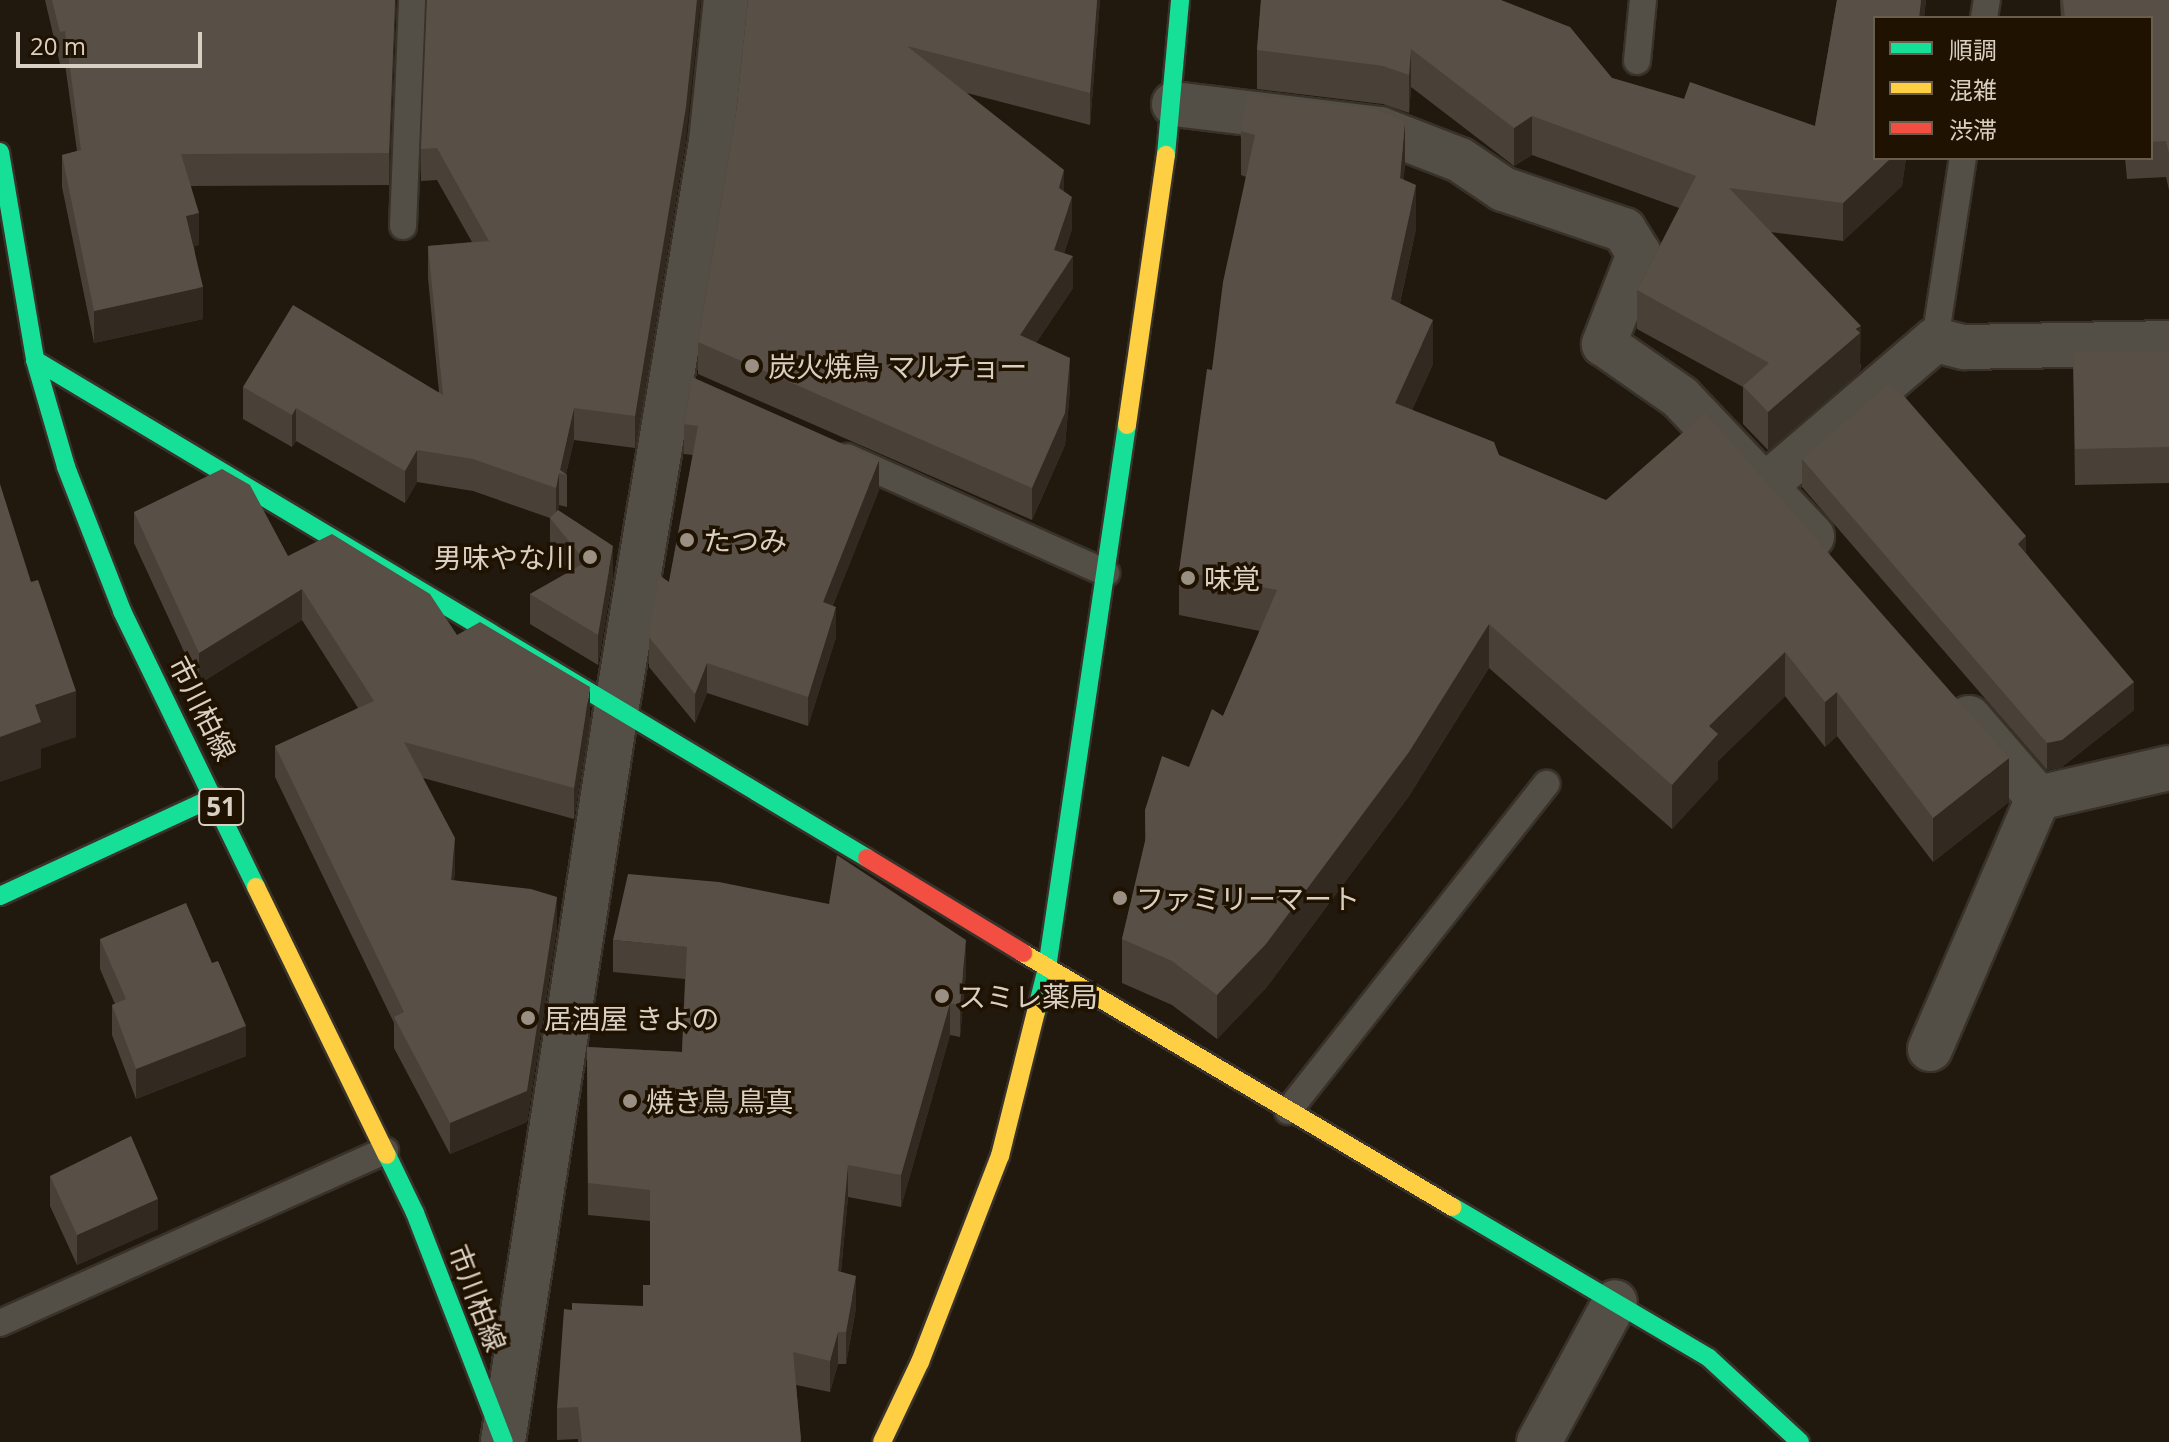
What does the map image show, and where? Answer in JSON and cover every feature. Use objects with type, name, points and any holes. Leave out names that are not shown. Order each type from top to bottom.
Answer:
[{"type":"street","points":[[504,1442],[617,705],[686,386],[726,0]]},
{"type":"street","points":[[882,1442],[920,1362],[1000,1156],[1047,968],[1174,104],[1180,0]]},
{"type":"street","points":[[1174,104],[1380,129],[1460,160],[1503,189],[1624,230],[1639,254],[1604,344],[1680,397],[1767,484],[1840,568]]},
{"type":"street","name":"市川柏線","points":[[0,152],[35,360],[66,467],[122,611],[216,796],[415,1213],[504,1442]]},
{"type":"street","points":[[1767,484],[1935,340],[1964,347],[2169,343]]},
{"type":"street","points":[[35,360],[617,705],[1047,968],[1709,1358],[1800,1442]]},
{"type":"street","points":[[1944,689],[2038,798]]},
{"type":"street","points":[[2038,798],[2169,768]]},
{"type":"street","points":[[0,896],[216,796]]},
{"type":"street","points":[[1930,1049],[2038,798]]},
{"type":"street","points":[[1539,1442],[1615,1302]]},
{"type":"lane","points":[[403,226],[412,0]]},
{"type":"lane","points":[[1637,61],[1643,0]]},
{"type":"lane","points":[[1935,340],[1963,160]]},
{"type":"lane","points":[[816,444],[1106,573]]},
{"type":"lane","points":[[1288,1111],[1546,784]]},
{"type":"lane","points":[[0,1323],[385,1151]]},
{"type":"building","points":[[52,0],[395,0],[389,153],[181,154],[199,213],[186,216],[203,287],[94,311],[62,155],[81,150],[65,31],[60,32]]},
{"type":"building","points":[[427,0],[697,0],[686,107],[635,416],[574,408],[560,470],[567,475],[559,473],[556,488],[473,459],[417,450],[405,471],[296,408],[292,415],[243,387],[293,305],[443,395],[428,246],[489,241],[437,148],[421,149]]},
{"type":"building","points":[[748,0],[1097,0],[1090,93],[907,46],[1064,170],[1059,188],[1072,197],[1054,250],[1073,256],[1020,335],[1070,358],[1065,413],[1032,488],[698,342],[736,114]]},
{"type":"building","points":[[1261,0],[1501,0],[1570,27],[1612,78],[1684,99],[1690,82],[1815,126],[1837,0],[1921,0],[1919,16],[1873,16],[1873,160],[1889,160],[1843,203],[1729,188],[1861,326],[1856,329],[1860,333],[1768,412],[1743,386],[1769,363],[1637,290],[1696,176],[1532,116],[1514,128],[1411,49],[1409,75],[1383,66],[1257,50]]},
{"type":"building","points":[[2063,0],[2169,0],[2169,153],[2166,141],[2153,142],[2153,16],[2065,16]]},
{"type":"building","points":[[1248,94],[1374,109],[1405,121],[1400,178],[1416,185],[1391,299],[1433,320],[1395,403],[1494,442],[1499,455],[1606,500],[1705,413],[2009,758],[1933,818],[1837,692],[1825,702],[1785,652],[1709,726],[1718,734],[1672,785],[1489,624],[1409,752],[1266,944],[1217,995],[1172,961],[1122,939],[1146,837],[1145,810],[1162,756],[1189,767],[1212,709],[1223,716],[1277,590],[1179,571],[1207,369],[1212,370],[1223,282],[1255,135],[1241,131]]},
{"type":"building","points":[[2073,352],[2169,352],[2169,447],[2075,449]]},
{"type":"building","points":[[692,377],[879,460],[823,602],[836,607],[808,697],[707,663],[695,694],[649,637],[659,575],[669,582],[698,426],[684,424]]},
{"type":"building","points":[[1887,386],[1904,396],[2026,536],[2018,544],[2134,682],[2062,740],[2047,743],[1802,459]]},
{"type":"building","points":[[222,469],[250,485],[288,556],[332,534],[430,594],[457,635],[480,622],[590,687],[574,788],[404,742],[455,838],[451,880],[531,889],[557,897],[527,1091],[450,1123],[394,1017],[404,1012],[275,746],[374,701],[302,589],[199,653],[134,512]]},
{"type":"building","points":[[0,484],[31,582],[38,580],[76,691],[35,705],[41,722],[0,737]]},
{"type":"building","points":[[558,510],[613,546],[598,635],[530,594],[586,562],[550,518]]},
{"type":"building","points":[[837,855],[966,940],[960,1005],[950,1003],[901,1175],[848,1165],[838,1271],[856,1276],[846,1332],[838,1332],[830,1361],[793,1352],[800,1442],[582,1442],[578,1407],[557,1408],[564,1309],[572,1310],[572,1303],[643,1306],[643,1285],[650,1285],[650,1190],[588,1183],[587,1047],[682,1052],[687,947],[613,940],[628,874],[719,882],[829,904]]},
{"type":"building","points":[[186,903],[212,963],[218,961],[246,1026],[136,1069],[112,1005],[126,999],[100,939]]},
{"type":"building","points":[[131,1136],[158,1199],[77,1235],[50,1176]]},
{"type":"traffic: fast","points":[[1166,155],[1180,0]]},
{"type":"traffic: fast","points":[[0,152],[35,360],[66,467],[122,611],[256,887]]},
{"type":"traffic: fast","points":[[35,360],[867,858]]},
{"type":"traffic: fast","points":[[1036,1012],[1047,968],[1127,425]]},
{"type":"traffic: fast","points":[[0,896],[216,796]]},
{"type":"traffic: fast","points":[[387,1155],[415,1213],[504,1442]]},
{"type":"traffic: fast","points":[[1453,1207],[1709,1358],[1800,1442]]},
{"type":"traffic: slow","points":[[1127,425],[1166,155]]},
{"type":"traffic: slow","points":[[256,887],[387,1155]]},
{"type":"traffic: slow","points":[[1023,953],[1453,1207]]},
{"type":"traffic: slow","points":[[882,1442],[920,1362],[1000,1156],[1036,1012]]},
{"type":"traffic: jam","points":[[867,858],[1023,953]]},
{"type":"place","name":"炭火焼鳥 マルチョー","points":[[752,366]]},
{"type":"place","name":"たつみ","points":[[687,540]]},
{"type":"place","name":"男味やな川","points":[[590,557]]},
{"type":"place","name":"味覚","points":[[1188,578]]},
{"type":"place","name":"ファミリーマート","points":[[1120,898]]},
{"type":"place","name":"スミレ薬局","points":[[942,996]]},
{"type":"place","name":"居酒屋 きよの","points":[[528,1018]]},
{"type":"place","name":"焼き鳥 鳥真","points":[[630,1101]]}]
